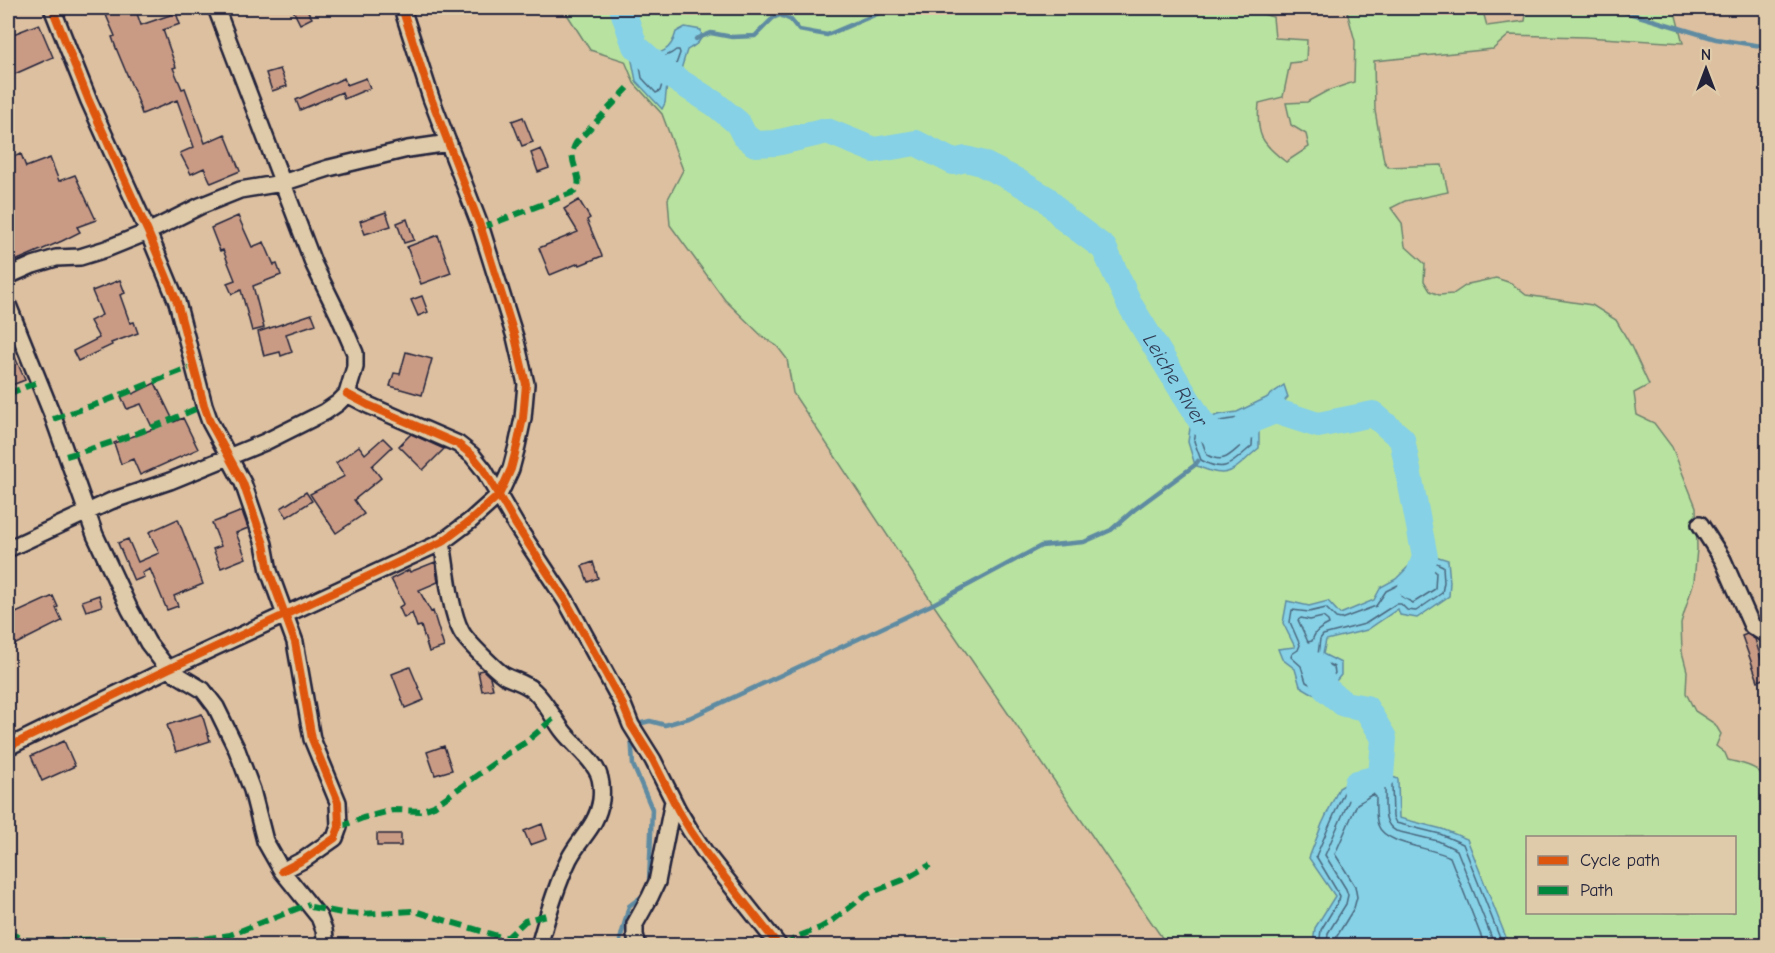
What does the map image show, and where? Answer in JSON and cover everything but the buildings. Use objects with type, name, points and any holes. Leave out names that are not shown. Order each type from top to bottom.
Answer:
[{"type":"street","points":[[52,8],[89,100],[177,302],[210,422],[243,483],[264,544],[269,571],[286,615],[298,656],[312,739],[338,802],[339,827],[335,838],[305,859],[282,871]]},
{"type":"street","points":[[8,549],[86,511],[170,482],[300,425],[338,403],[347,394],[354,367],[354,353],[314,265],[216,8]]},
{"type":"street","points":[[8,747],[168,669],[442,542],[499,495],[511,469],[517,446],[523,418],[526,384],[515,336],[495,269],[402,8]]},
{"type":"street","points":[[8,276],[56,258],[80,257],[106,249],[240,190],[282,183],[329,168],[448,142]]},
{"type":"street","points":[[8,305],[52,414],[86,511],[130,610],[148,643],[168,669],[203,690],[216,707],[237,750],[252,790],[265,841],[282,871],[319,917],[326,945]]},
{"type":"street","points":[[347,394],[458,444],[472,455],[484,470],[516,525],[566,601],[673,801],[707,855],[779,945]]},
{"type":"street","points":[[1700,524],[1723,560],[1752,626],[1762,632],[1767,631]]},
{"type":"street","points":[[442,542],[452,599],[461,632],[490,664],[504,675],[532,689],[597,770],[602,785],[601,800],[594,822],[564,869],[539,945]]},
{"type":"street","points":[[638,945],[634,935],[634,924],[657,882],[673,801]]},
{"type":"green space","points":[[563,8],[1251,8],[1252,11],[1273,17],[1275,38],[1307,40],[1306,61],[1290,63],[1283,97],[1259,103],[1258,123],[1262,137],[1271,149],[1286,162],[1309,147],[1306,134],[1291,125],[1286,103],[1307,102],[1327,91],[1354,82],[1355,41],[1346,8],[1482,8],[1487,26],[1525,21],[1527,8],[1674,8],[1683,43],[1509,35],[1493,49],[1374,61],[1375,111],[1384,161],[1388,167],[1442,165],[1448,192],[1405,201],[1391,208],[1402,223],[1405,246],[1425,264],[1424,281],[1430,291],[1439,295],[1453,294],[1468,284],[1496,278],[1511,283],[1526,295],[1592,305],[1616,320],[1630,344],[1649,385],[1634,393],[1637,415],[1654,423],[1672,447],[1696,507],[1697,549],[1694,581],[1681,623],[1682,652],[1687,671],[1686,693],[1695,711],[1715,724],[1721,734],[1716,746],[1725,753],[1728,760],[1754,768],[1763,777],[1765,784],[1762,804],[1768,812],[1767,945],[1167,945],[933,604],[793,393],[787,359],[777,346],[764,338],[725,300],[670,225],[668,199],[683,170],[662,114],[634,83],[625,61],[590,50]]},
{"type":"water","points":[[685,27],[701,30],[701,37],[696,45],[687,50],[678,79],[667,84],[662,109],[636,81],[626,31],[633,29],[644,46],[660,52],[668,47],[676,32]]},
{"type":"water","points":[[1284,385],[1288,397],[1259,429],[1259,448],[1236,468],[1224,473],[1216,473],[1195,465],[1188,442],[1190,428],[1217,415],[1237,412],[1266,398]]},
{"type":"water","points":[[1432,555],[1448,560],[1449,596],[1417,618],[1400,615],[1398,609],[1367,630],[1326,640],[1323,654],[1341,663],[1341,675],[1330,688],[1334,706],[1300,686],[1295,669],[1282,659],[1278,649],[1295,647],[1283,623],[1287,601],[1309,606],[1328,601],[1340,614],[1374,600],[1381,587],[1396,579],[1415,560]]},
{"type":"water","points":[[1372,769],[1398,779],[1399,818],[1442,829],[1467,839],[1509,945],[1313,945],[1315,928],[1335,896],[1309,858],[1339,788]]},
{"type":"waterway","name":"Leiche River","points":[[622,8],[635,46],[663,71],[715,104],[738,123],[744,135],[755,144],[776,143],[827,131],[874,150],[916,143],[953,162],[966,159],[981,163],[1047,199],[1065,219],[1104,248],[1130,305],[1202,423],[1215,436],[1239,433],[1255,419],[1275,411],[1318,425],[1373,414],[1402,439],[1425,557],[1415,585],[1411,587]]},
{"type":"waterway","points":[[696,39],[711,33],[732,37],[755,36],[773,18],[780,15],[791,20],[799,30],[827,35],[891,8]]},
{"type":"waterway","points":[[1612,8],[1716,39],[1768,47]]},
{"type":"waterway","points":[[634,725],[650,721],[665,725],[689,718],[933,604],[1041,546],[1084,542],[1111,530],[1198,461]]},
{"type":"waterway","name":"Leiche River","points":[[1315,665],[1326,689],[1344,704],[1366,708],[1384,738],[1381,777],[1357,783],[1356,789]]},
{"type":"waterway","points":[[631,734],[633,765],[652,809],[648,886]]},
{"type":"waterway","points":[[621,946],[620,940],[629,906],[645,894]]},
{"type":"marked path","points":[[481,228],[574,192],[579,182],[573,157],[576,143],[628,88]]},
{"type":"marked path","points":[[53,419],[103,402],[193,366]]},
{"type":"marked path","points":[[8,394],[38,382]]},
{"type":"marked path","points":[[66,456],[136,434],[204,405]]},
{"type":"marked path","points":[[339,827],[393,810],[420,811],[434,806],[526,742],[554,718]]},
{"type":"marked path","points":[[785,946],[797,937],[832,921],[867,894],[903,880],[930,865]]},
{"type":"marked path","points":[[8,933],[26,940],[39,941],[203,939],[230,935],[309,904]]},
{"type":"marked path","points":[[311,907],[361,914],[414,911],[501,937],[508,937],[525,921],[549,914]]},
{"type":"cycle path","points":[[52,8],[89,101],[177,302],[210,422],[243,483],[264,544],[269,571],[295,642],[312,739],[338,802],[339,827],[335,838],[305,859],[282,871]]},
{"type":"cycle path","points":[[8,747],[168,669],[442,542],[499,495],[511,469],[517,446],[523,418],[526,384],[515,337],[481,228],[431,98],[402,8]]},
{"type":"cycle path","points":[[347,394],[458,444],[472,455],[484,470],[516,525],[566,601],[623,705],[631,725],[653,760],[690,830],[779,946]]}]
